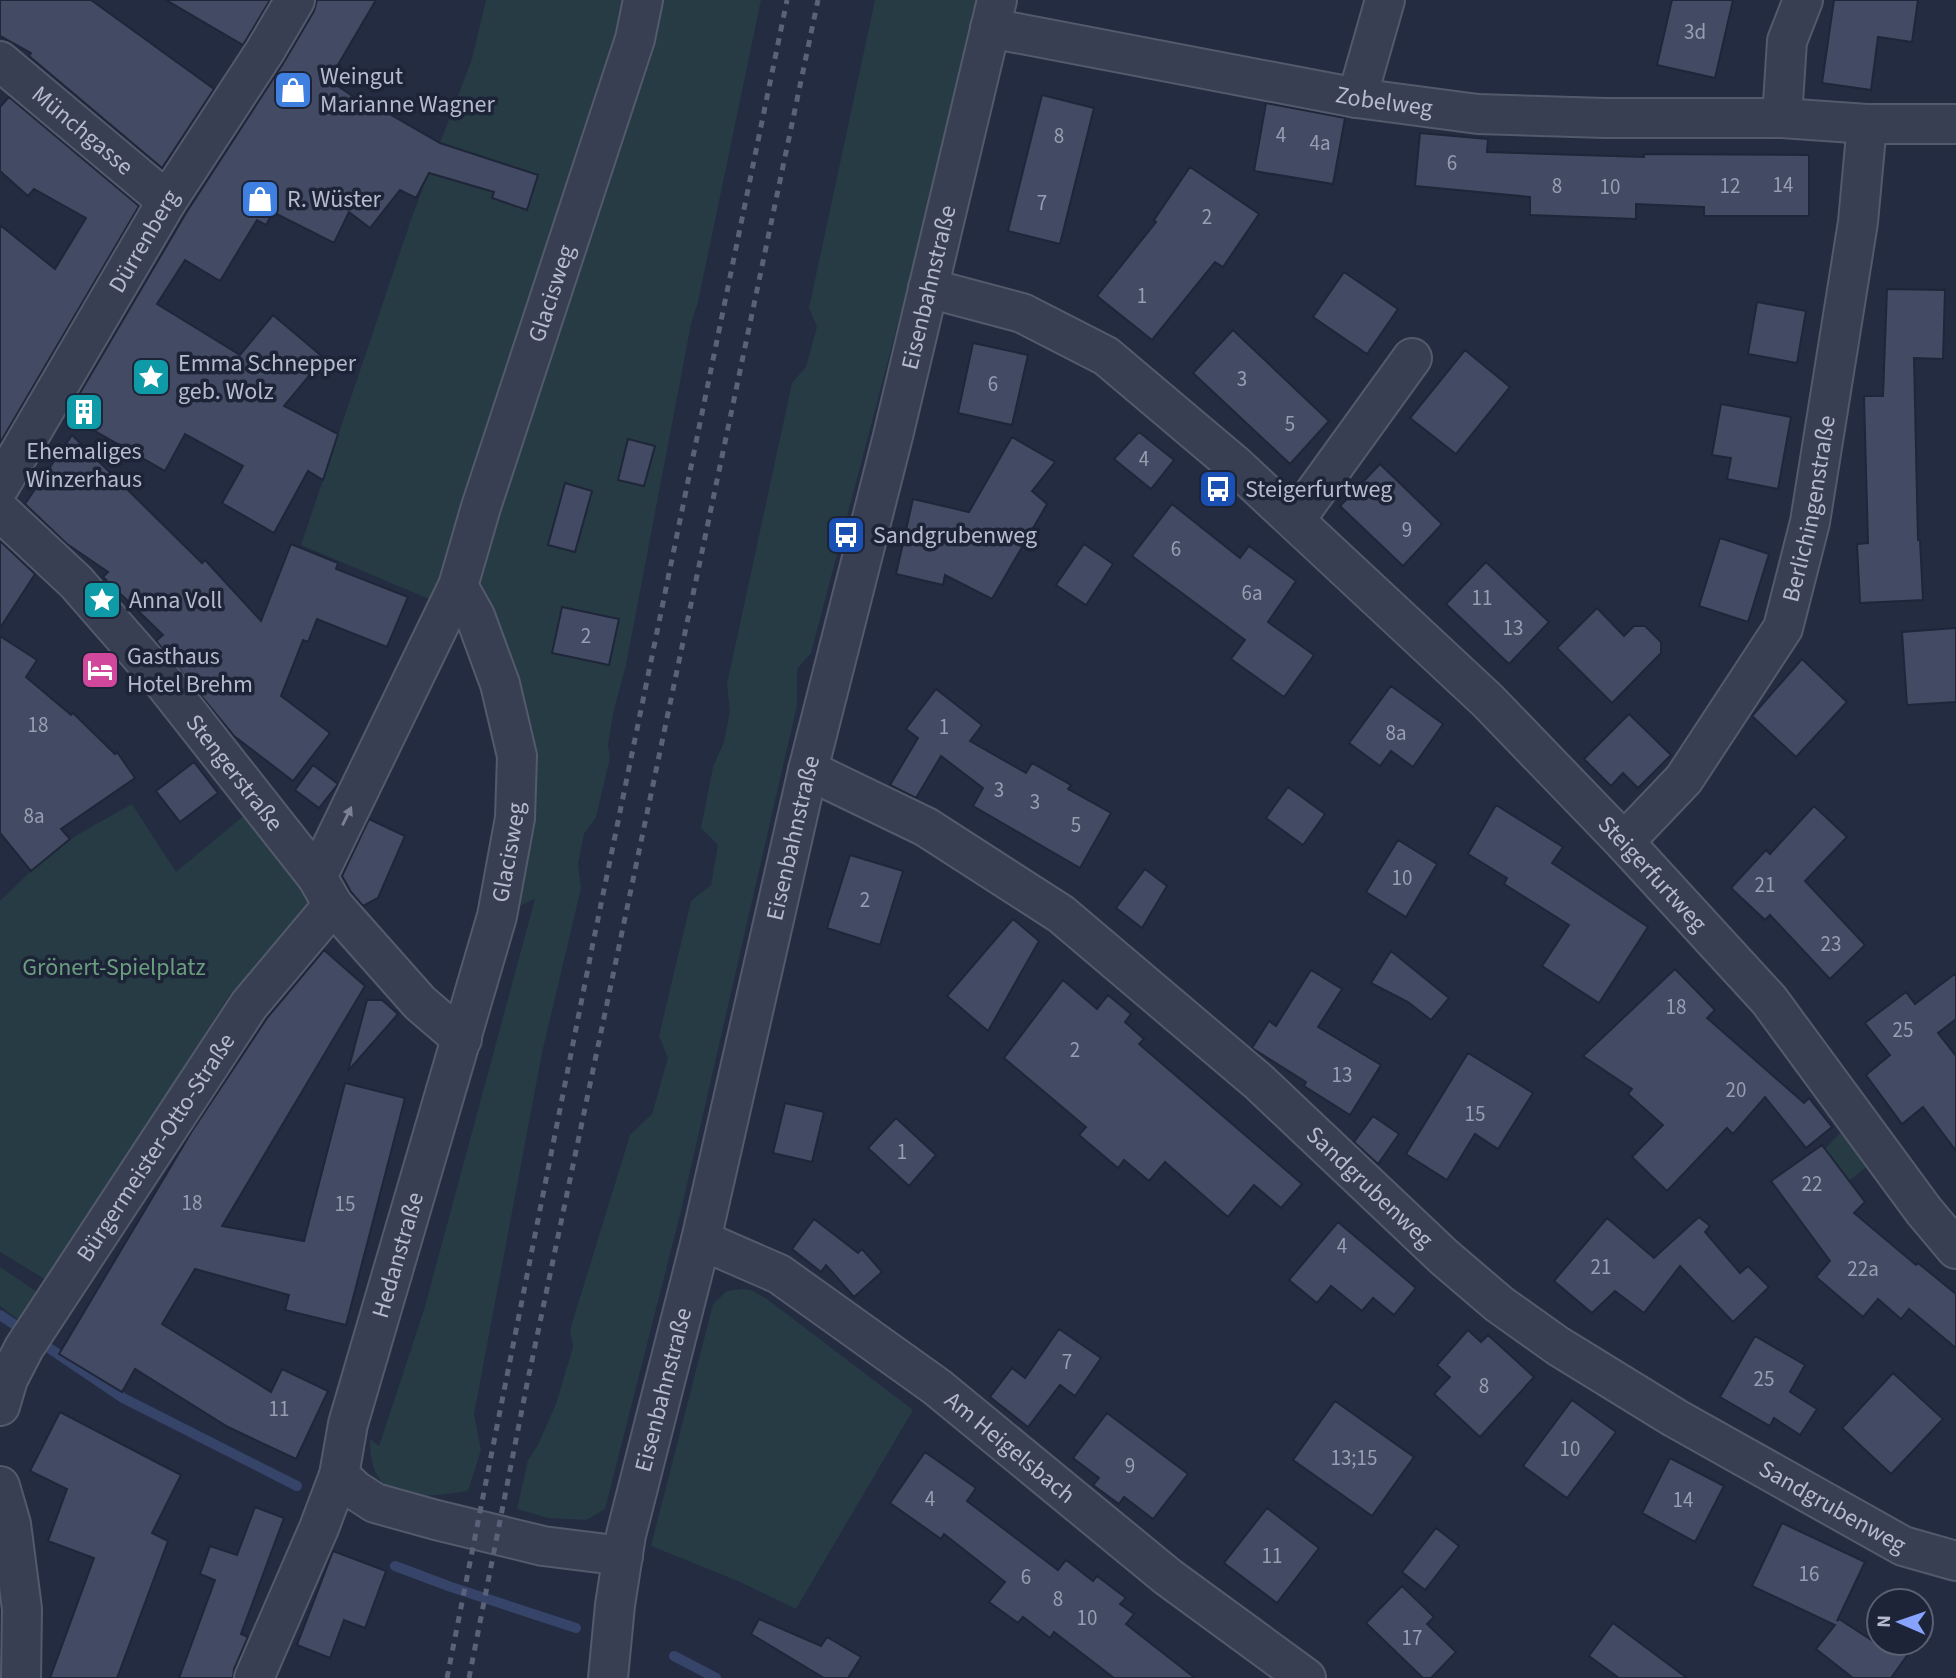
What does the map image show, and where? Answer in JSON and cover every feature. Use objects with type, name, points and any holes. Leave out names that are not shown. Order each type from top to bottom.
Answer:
[{"type":"street","name":"Dürrenberg","points":[[0,486],[167,201],[295,0]]},
{"type":"street","name":"Glacisweg","points":[[325,891],[458,586],[481,507],[635,39],[643,0]]},
{"type":"street","points":[[1357,98],[1385,0]]},
{"type":"street","points":[[1782,118],[1787,41],[1803,0]]},
{"type":"street","name":"Zobelweg","points":[[993,14],[1357,98],[1478,114],[1605,118],[1782,118],[1867,124],[1956,124]]},
{"type":"street","name":"Eisenbahnstraße","points":[[608,1678],[622,1556],[701,1240],[808,771],[893,436],[993,14]]},
{"type":"street","name":"Münchgasse","points":[[0,61],[167,201]]},
{"type":"street","name":"Berlichingenstraße","points":[[1625,842],[1684,779],[1783,628],[1810,522],[1817,481],[1857,222],[1867,124]]},
{"type":"street","name":"Steigerfurtweg","points":[[928,288],[1023,313],[1106,356],[1235,465],[1295,520],[1488,701],[1625,842],[1769,1000],[1924,1211],[1956,1249]]},
{"type":"street","points":[[1295,520],[1412,358]]},
{"type":"street","name":"Stengerstraße","points":[[0,512],[76,582],[165,684],[325,891],[420,1003],[462,1038]]},
{"type":"street","name":"Glacisweg","points":[[458,586],[475,616],[500,684],[517,756],[515,818],[498,916],[462,1038]]},
{"type":"street","name":"Sandgrubenweg","points":[[808,771],[926,828],[1061,914],[1259,1082],[1444,1257],[1499,1304],[1558,1346],[1675,1418],[1903,1546],[1956,1562]]},
{"type":"street","name":"Bürgermeister-Otto-Straße","points":[[0,1405],[8,1379],[29,1340],[325,891]]},
{"type":"street","name":"Hedanstraße","points":[[254,1678],[339,1475],[348,1423],[462,1038]]},
{"type":"street","name":"Am Heigelsbach","points":[[701,1240],[779,1274],[937,1387],[1168,1577],[1306,1678]]},
{"type":"street","points":[[339,1475],[375,1503],[544,1546],[622,1556]]},
{"type":"street","points":[[0,1486],[11,1524],[22,1609],[21,1678]]},
{"type":"green space","points":[[486,0],[761,0],[698,302],[691,324],[626,665],[614,709],[608,745],[610,758],[596,817],[584,834],[578,864],[581,888],[542,1053],[474,1414],[481,1450],[468,1491],[415,1496],[388,1487],[378,1477],[372,1461],[370,1439],[379,1446],[424,1310],[535,899],[497,916],[515,818],[493,626],[301,545],[412,217],[472,59]]},
{"type":"green space","points":[[875,0],[976,0],[909,281],[811,653],[797,669],[797,705],[680,1215],[605,1509],[586,1520],[548,1518],[517,1509],[528,1460],[538,1445],[556,1404],[573,1347],[570,1330],[630,1135],[652,1114],[668,1058],[659,1036],[691,901],[711,885],[718,845],[701,828],[713,767],[724,742],[730,712],[727,684],[792,383],[806,367],[817,327],[809,308]]},
{"type":"green space","name":"Grönert-Spielplatz","points":[[132,804],[176,872],[247,813],[319,905],[230,994],[48,1281],[0,1252],[0,901],[70,839]]},
{"type":"green space","points":[[1841,1132],[1866,1167],[1849,1181],[1825,1149]]},
{"type":"green space","points":[[0,1267],[43,1296],[24,1324],[0,1306]]},
{"type":"green space","points":[[751,1290],[767,1299],[913,1410],[796,1609],[738,1581],[651,1546],[713,1304],[727,1291]]},
{"type":"building","points":[[0,0],[91,0],[214,89],[162,168],[29,56],[31,53],[0,36]]},
{"type":"building","points":[[166,0],[270,0],[243,45]]},
{"type":"building","points":[[317,0],[376,0],[329,80],[377,113],[379,108],[440,143],[538,175],[527,210],[492,198],[494,192],[429,173],[416,198],[400,190],[370,228],[349,212],[334,243],[273,212],[266,225],[257,220],[220,281],[185,260],[157,304],[240,355],[273,315],[324,358],[284,406],[338,434],[323,480],[308,471],[274,533],[222,503],[243,466],[185,434],[165,471],[67,415],[186,213],[284,62],[314,11]]},
{"type":"building","points":[[1672,0],[1733,0],[1715,78],[1657,65]]},
{"type":"building","points":[[1834,0],[1918,0],[1912,42],[1878,37],[1871,90],[1822,83]]},
{"type":"building","points":[[1042,95],[1094,108],[1060,244],[1008,231]]},
{"type":"building","points":[[9,97],[139,206],[0,443],[0,225],[55,269],[86,218],[34,189],[28,196],[0,171],[0,107]]},
{"type":"building","points":[[1266,103],[1345,118],[1333,184],[1254,171]]},
{"type":"building","points":[[1420,133],[1488,139],[1487,152],[1644,157],[1644,154],[1809,155],[1809,216],[1704,216],[1704,207],[1636,204],[1636,219],[1530,215],[1530,197],[1415,186]]},
{"type":"building","points":[[1190,167],[1259,214],[1223,267],[1215,262],[1152,340],[1097,296],[1156,222],[1154,220]]},
{"type":"building","points":[[1344,272],[1398,309],[1367,354],[1313,317]]},
{"type":"building","points":[[1887,289],[1945,290],[1943,359],[1914,358],[1918,540],[1923,600],[1860,603],[1857,544],[1868,543],[1864,396],[1883,396]]},
{"type":"building","points":[[1757,302],[1806,311],[1797,363],[1748,354]]},
{"type":"building","points":[[1233,330],[1329,421],[1290,464],[1193,373]]},
{"type":"building","points":[[973,343],[1028,355],[1012,425],[958,413]]},
{"type":"building","points":[[1465,350],[1510,387],[1456,454],[1410,418]]},
{"type":"building","points":[[1721,404],[1791,417],[1778,489],[1727,479],[1731,458],[1712,455]]},
{"type":"building","points":[[1139,432],[1174,460],[1151,489],[1114,459]]},
{"type":"building","points":[[72,435],[202,563],[205,560],[261,621],[291,544],[338,563],[336,569],[408,597],[387,647],[317,619],[308,642],[303,640],[281,696],[330,733],[293,781],[234,736],[156,641],[163,635],[103,577],[108,572],[67,544],[25,504]]},
{"type":"building","points":[[1012,437],[1055,462],[1032,491],[1047,504],[992,599],[945,575],[943,585],[896,574],[913,499],[969,512]]},
{"type":"building","points":[[628,439],[655,446],[644,486],[618,480]]},
{"type":"building","points":[[1380,464],[1442,524],[1403,566],[1340,506]]},
{"type":"building","points":[[565,483],[592,491],[575,552],[548,545]]},
{"type":"building","points":[[1172,504],[1240,558],[1249,546],[1296,581],[1268,622],[1314,655],[1284,697],[1231,659],[1245,640],[1132,556]]},
{"type":"building","points":[[1720,538],[1769,554],[1748,622],[1699,606]]},
{"type":"building","points":[[0,541],[35,574],[0,628]]},
{"type":"building","points":[[1084,544],[1113,564],[1086,605],[1056,585]]},
{"type":"building","points":[[1486,562],[1549,622],[1509,664],[1446,604]]},
{"type":"building","points":[[562,607],[619,619],[609,665],[552,653]]},
{"type":"building","points":[[1597,608],[1624,636],[1634,626],[1645,626],[1661,642],[1661,653],[1612,703],[1557,648]]},
{"type":"building","points":[[1956,628],[1956,702],[1907,705],[1902,632]]},
{"type":"building","points":[[0,636],[37,660],[26,677],[71,715],[73,713],[115,754],[117,752],[135,778],[61,829],[70,839],[31,871],[0,833]]},
{"type":"building","points":[[1802,659],[1847,702],[1796,757],[1752,716]]},
{"type":"building","points":[[1391,686],[1443,724],[1413,767],[1391,751],[1380,766],[1349,743]]},
{"type":"building","points":[[936,689],[982,725],[970,741],[1026,773],[1032,763],[1071,785],[1068,789],[1111,813],[1080,868],[973,806],[983,788],[941,756],[916,798],[890,785],[918,738],[906,729]]},
{"type":"building","points":[[1629,714],[1671,755],[1638,788],[1623,773],[1611,786],[1584,759]]},
{"type":"building","points":[[194,762],[218,793],[180,822],[156,791]]},
{"type":"building","points":[[313,765],[338,784],[319,808],[295,790]]},
{"type":"building","points":[[1288,787],[1325,814],[1303,845],[1266,818]]},
{"type":"building","points":[[1496,805],[1563,847],[1552,863],[1648,927],[1599,1003],[1542,966],[1569,925],[1504,884],[1507,878],[1468,854]]},
{"type":"building","points":[[1814,806],[1847,837],[1805,881],[1865,945],[1830,979],[1770,915],[1765,920],[1731,888],[1766,850],[1770,854]]},
{"type":"building","points":[[369,819],[405,836],[378,898],[363,906],[342,876]]},
{"type":"building","points":[[1398,840],[1437,864],[1406,917],[1366,892]]},
{"type":"building","points":[[850,855],[903,871],[880,945],[827,928]]},
{"type":"building","points":[[1145,869],[1167,886],[1142,928],[1116,908]]},
{"type":"building","points":[[1013,919],[1039,941],[988,1031],[947,996]]},
{"type":"building","points":[[324,950],[365,986],[222,1226],[304,1241],[345,1083],[405,1098],[346,1325],[285,1310],[289,1295],[195,1269],[162,1324],[271,1392],[282,1369],[328,1391],[296,1459],[228,1427],[135,1369],[122,1392],[59,1354],[192,1131],[267,1018]]},
{"type":"building","points":[[1391,951],[1449,998],[1431,1020],[1408,1002],[1371,983]]},
{"type":"building","points":[[1675,969],[1715,1010],[1707,1018],[1804,1103],[1809,1098],[1832,1127],[1806,1148],[1765,1097],[1733,1134],[1727,1128],[1667,1191],[1632,1157],[1663,1125],[1628,1094],[1632,1089],[1583,1056]]},
{"type":"building","points":[[1311,970],[1342,989],[1318,1027],[1381,1065],[1350,1115],[1304,1086],[1306,1082],[1252,1048],[1269,1021],[1276,1026]]},
{"type":"building","points":[[1956,973],[1956,1019],[1938,1033],[1956,1056],[1956,1151],[1923,1107],[1902,1124],[1866,1075],[1890,1055],[1865,1023],[1906,992],[1915,1004]]},
{"type":"building","points":[[1063,980],[1097,1009],[1108,995],[1131,1014],[1125,1022],[1144,1039],[1139,1044],[1302,1184],[1281,1208],[1254,1185],[1228,1217],[1165,1162],[1149,1181],[1124,1160],[1118,1168],[1079,1135],[1086,1127],[1004,1058]]},
{"type":"building","points":[[367,1000],[382,1000],[398,1014],[348,1071]]},
{"type":"building","points":[[1468,1053],[1533,1093],[1498,1149],[1475,1134],[1447,1180],[1406,1154]]},
{"type":"building","points":[[785,1103],[824,1112],[812,1162],[773,1153]]},
{"type":"building","points":[[1373,1116],[1399,1134],[1378,1164],[1354,1142]]},
{"type":"building","points":[[896,1118],[936,1155],[909,1186],[868,1148]]},
{"type":"building","points":[[1822,1145],[1865,1202],[1854,1213],[1916,1265],[1918,1263],[1956,1294],[1956,1348],[1909,1309],[1901,1319],[1878,1299],[1863,1317],[1816,1277],[1830,1261],[1771,1181]]},
{"type":"building","points":[[1699,1217],[1710,1226],[1705,1232],[1740,1273],[1748,1266],[1769,1287],[1733,1322],[1680,1266],[1644,1313],[1615,1291],[1592,1313],[1554,1281],[1607,1218],[1654,1258]]},
{"type":"building","points":[[814,1219],[858,1253],[862,1249],[882,1272],[854,1297],[826,1265],[821,1272],[792,1249]]},
{"type":"building","points":[[1338,1222],[1416,1288],[1394,1315],[1373,1298],[1362,1311],[1331,1286],[1317,1303],[1289,1280]]},
{"type":"building","points":[[1059,1329],[1101,1358],[1075,1396],[1060,1385],[1028,1427],[990,1397],[1012,1368],[1025,1378]]},
{"type":"building","points":[[1468,1330],[1481,1342],[1488,1335],[1534,1377],[1480,1437],[1434,1394],[1450,1377],[1437,1365]]},
{"type":"building","points":[[1755,1336],[1805,1365],[1790,1392],[1817,1409],[1800,1435],[1774,1418],[1770,1426],[1720,1397]]},
{"type":"building","points":[[1893,1373],[1943,1419],[1891,1474],[1842,1428]]},
{"type":"building","points":[[1572,1400],[1616,1432],[1567,1498],[1523,1466]]},
{"type":"building","points":[[1335,1401],[1414,1457],[1372,1516],[1293,1460]]},
{"type":"building","points":[[60,1412],[181,1475],[152,1533],[168,1541],[117,1678],[50,1678],[94,1558],[48,1541],[67,1489],[30,1471]]},
{"type":"building","points":[[1107,1413],[1188,1474],[1153,1519],[1124,1497],[1119,1504],[1093,1485],[1099,1478],[1073,1458]]},
{"type":"building","points":[[925,1452],[976,1488],[967,1501],[1058,1570],[1066,1560],[1093,1581],[1097,1576],[1126,1598],[1120,1604],[1134,1614],[1126,1624],[1195,1678],[1114,1678],[1054,1632],[1050,1638],[1023,1617],[1018,1623],[989,1602],[1005,1582],[944,1534],[941,1539],[890,1503]]},
{"type":"building","points":[[1670,1458],[1724,1486],[1695,1542],[1642,1513]]},
{"type":"building","points":[[255,1507],[284,1518],[241,1634],[248,1637],[234,1669],[233,1678],[179,1678],[215,1580],[200,1574],[210,1546],[237,1555]]},
{"type":"building","points":[[1267,1508],[1319,1548],[1277,1603],[1224,1563]]},
{"type":"building","points":[[1782,1523],[1865,1562],[1837,1621],[1839,1619],[1865,1636],[1865,1657],[1906,1657],[1891,1678],[1853,1678],[1816,1649],[1835,1625],[1752,1586]]},
{"type":"building","points":[[1436,1528],[1459,1546],[1425,1590],[1402,1572]]},
{"type":"building","points":[[333,1551],[386,1571],[365,1628],[344,1620],[330,1658],[297,1645]]},
{"type":"building","points":[[1402,1586],[1434,1617],[1427,1624],[1456,1652],[1431,1678],[1423,1678],[1366,1623]]},
{"type":"building","points":[[759,1619],[821,1646],[827,1637],[861,1657],[848,1678],[824,1678],[751,1634]]},
{"type":"building","points":[[1613,1623],[1687,1678],[1619,1678],[1589,1656]]},
{"type":"waterway","points":[[0,1315],[123,1398],[297,1486]]},
{"type":"waterway","points":[[395,1566],[576,1628]]},
{"type":"waterway","points":[[674,1656],[716,1678]]},
{"type":"railway","points":[[447,1678],[592,948],[787,0]]},
{"type":"railway","points":[[469,1678],[527,1384],[818,0]]},
{"type":"place","name":"Weingut Marianne Wagner","points":[[293,90]]},
{"type":"place","name":"R. Wüster","points":[[260,199]]},
{"type":"place","name":"Emma Schnepper geb. Wolz","points":[[151,377]]},
{"type":"place","name":"Ehemaliges Winzerhaus","points":[[84,412]]},
{"type":"place","name":"Steigerfurtweg","points":[[1218,489]]},
{"type":"place","name":"Sandgrubenweg","points":[[846,535]]},
{"type":"place","name":"Anna Voll","points":[[102,600]]},
{"type":"place","name":"Gasthaus Hotel Brehm","points":[[100,670]]}]
